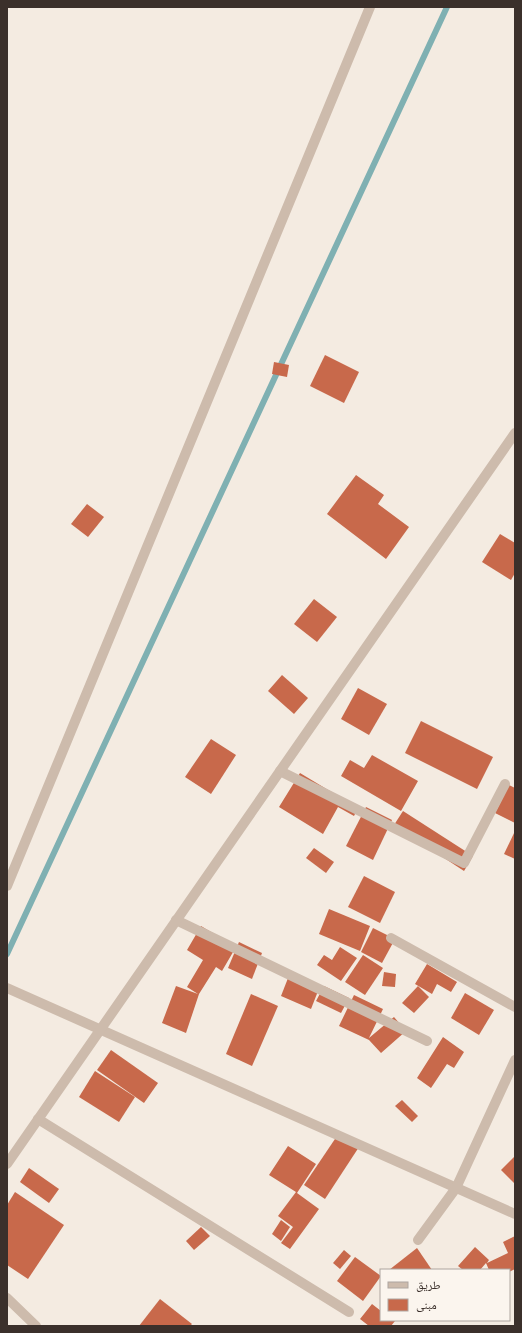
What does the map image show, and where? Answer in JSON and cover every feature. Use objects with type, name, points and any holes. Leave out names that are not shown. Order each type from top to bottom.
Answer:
[{"type":"street","points":[[7,886],[370,7]]},
{"type":"street","points":[[7,1164],[515,433]]},
{"type":"street","points":[[280,771],[464,862],[505,784]]},
{"type":"street","points":[[176,920],[427,1041]]},
{"type":"street","points":[[391,938],[514,1004]]},
{"type":"street","points":[[7,988],[515,1214]]},
{"type":"street","points":[[418,1240],[456,1188],[515,1060]]},
{"type":"street","points":[[38,1119],[349,1312]]},
{"type":"street","points":[[7,1298],[36,1326]]},
{"type":"building","points":[[325,355],[359,372],[344,403],[310,386]]},
{"type":"building","points":[[274,362],[289,365],[287,377],[272,374]]},
{"type":"building","points":[[356,475],[384,495],[378,504],[409,527],[386,559],[327,514]]},
{"type":"building","points":[[87,504],[104,517],[88,537],[71,524]]},
{"type":"building","points":[[500,534],[515,543],[515,573],[511,580],[482,562]]},
{"type":"building","points":[[314,599],[337,617],[317,642],[294,624]]},
{"type":"building","points":[[282,675],[308,698],[294,714],[268,691]]},
{"type":"building","points":[[358,688],[387,704],[369,735],[341,719]]},
{"type":"building","points":[[421,721],[493,757],[477,789],[405,753]]},
{"type":"building","points":[[211,739],[236,755],[211,794],[185,777]]},
{"type":"building","points":[[372,755],[418,781],[401,811],[341,776],[350,760],[364,768]]},
{"type":"building","points":[[300,773],[358,808],[354,816],[338,807],[323,834],[279,807]]},
{"type":"building","points":[[509,785],[515,788],[515,823],[495,813]]},
{"type":"building","points":[[366,807],[392,820],[373,860],[346,846]]},
{"type":"building","points":[[403,811],[473,856],[464,871],[394,825]]},
{"type":"building","points":[[515,831],[515,859],[504,854]]},
{"type":"building","points":[[314,848],[334,862],[326,873],[306,858]]},
{"type":"building","points":[[364,876],[395,892],[380,923],[348,907]]},
{"type":"building","points":[[329,909],[370,926],[360,951],[319,934]]},
{"type":"building","points":[[201,926],[236,947],[222,971],[216,967],[199,994],[186,1033],[162,1023],[176,986],[198,994],[187,987],[203,960],[187,950]]},
{"type":"building","points":[[373,928],[395,939],[382,963],[361,952]]},
{"type":"building","points":[[239,942],[262,953],[252,979],[228,968]]},
{"type":"building","points":[[340,947],[357,958],[341,981],[317,965],[324,955],[332,960]]},
{"type":"building","points":[[363,955],[383,968],[365,995],[345,982]]},
{"type":"building","points":[[427,964],[457,982],[451,992],[437,984],[432,994],[415,984]]},
{"type":"building","points":[[384,972],[396,974],[395,987],[382,986]]},
{"type":"building","points":[[290,973],[320,986],[311,1009],[281,996]]},
{"type":"building","points":[[324,986],[349,998],[341,1013],[316,1001]]},
{"type":"building","points":[[418,986],[429,997],[414,1013],[402,1003]]},
{"type":"building","points":[[465,993],[494,1010],[479,1035],[451,1018]]},
{"type":"building","points":[[251,994],[278,1006],[252,1066],[226,1054]]},
{"type":"building","points":[[354,995],[383,1009],[369,1038],[394,1017],[406,1031],[381,1053],[369,1040],[339,1026]]},
{"type":"building","points":[[443,1037],[464,1052],[454,1068],[447,1064],[431,1088],[417,1078]]},
{"type":"building","points":[[111,1050],[158,1083],[144,1103],[97,1070]]},
{"type":"building","points":[[95,1071],[135,1097],[119,1122],[79,1097]]},
{"type":"building","points":[[402,1100],[418,1116],[412,1122],[395,1106]]},
{"type":"building","points":[[339,1133],[359,1147],[325,1199],[304,1185]]},
{"type":"building","points":[[288,1146],[316,1164],[297,1193],[319,1209],[290,1249],[281,1243],[293,1227],[278,1216],[296,1192],[269,1175]]},
{"type":"building","points":[[515,1156],[515,1184],[501,1170]]},
{"type":"building","points":[[29,1168],[59,1189],[49,1203],[20,1182]]},
{"type":"building","points":[[15,1192],[64,1225],[28,1279],[7,1265],[7,1205]]},
{"type":"building","points":[[281,1220],[290,1227],[281,1241],[272,1234]]},
{"type":"building","points":[[201,1227],[210,1236],[194,1250],[186,1241]]},
{"type":"building","points":[[515,1236],[515,1269],[510,1272],[510,1269],[489,1269],[486,1263],[481,1269],[462,1269],[458,1266],[475,1247],[489,1260],[487,1263],[508,1253],[503,1242]]},
{"type":"building","points":[[417,1248],[431,1269],[390,1269]]},
{"type":"building","points":[[344,1250],[351,1256],[340,1269],[333,1263]]},
{"type":"building","points":[[355,1257],[380,1275],[363,1301],[337,1281]]},
{"type":"building","points":[[160,1299],[192,1324],[190,1326],[139,1326]]},
{"type":"building","points":[[372,1304],[380,1310],[380,1321],[395,1321],[391,1326],[369,1326],[360,1319]]},
{"type":"waterway","points":[[7,954],[447,7]]}]
